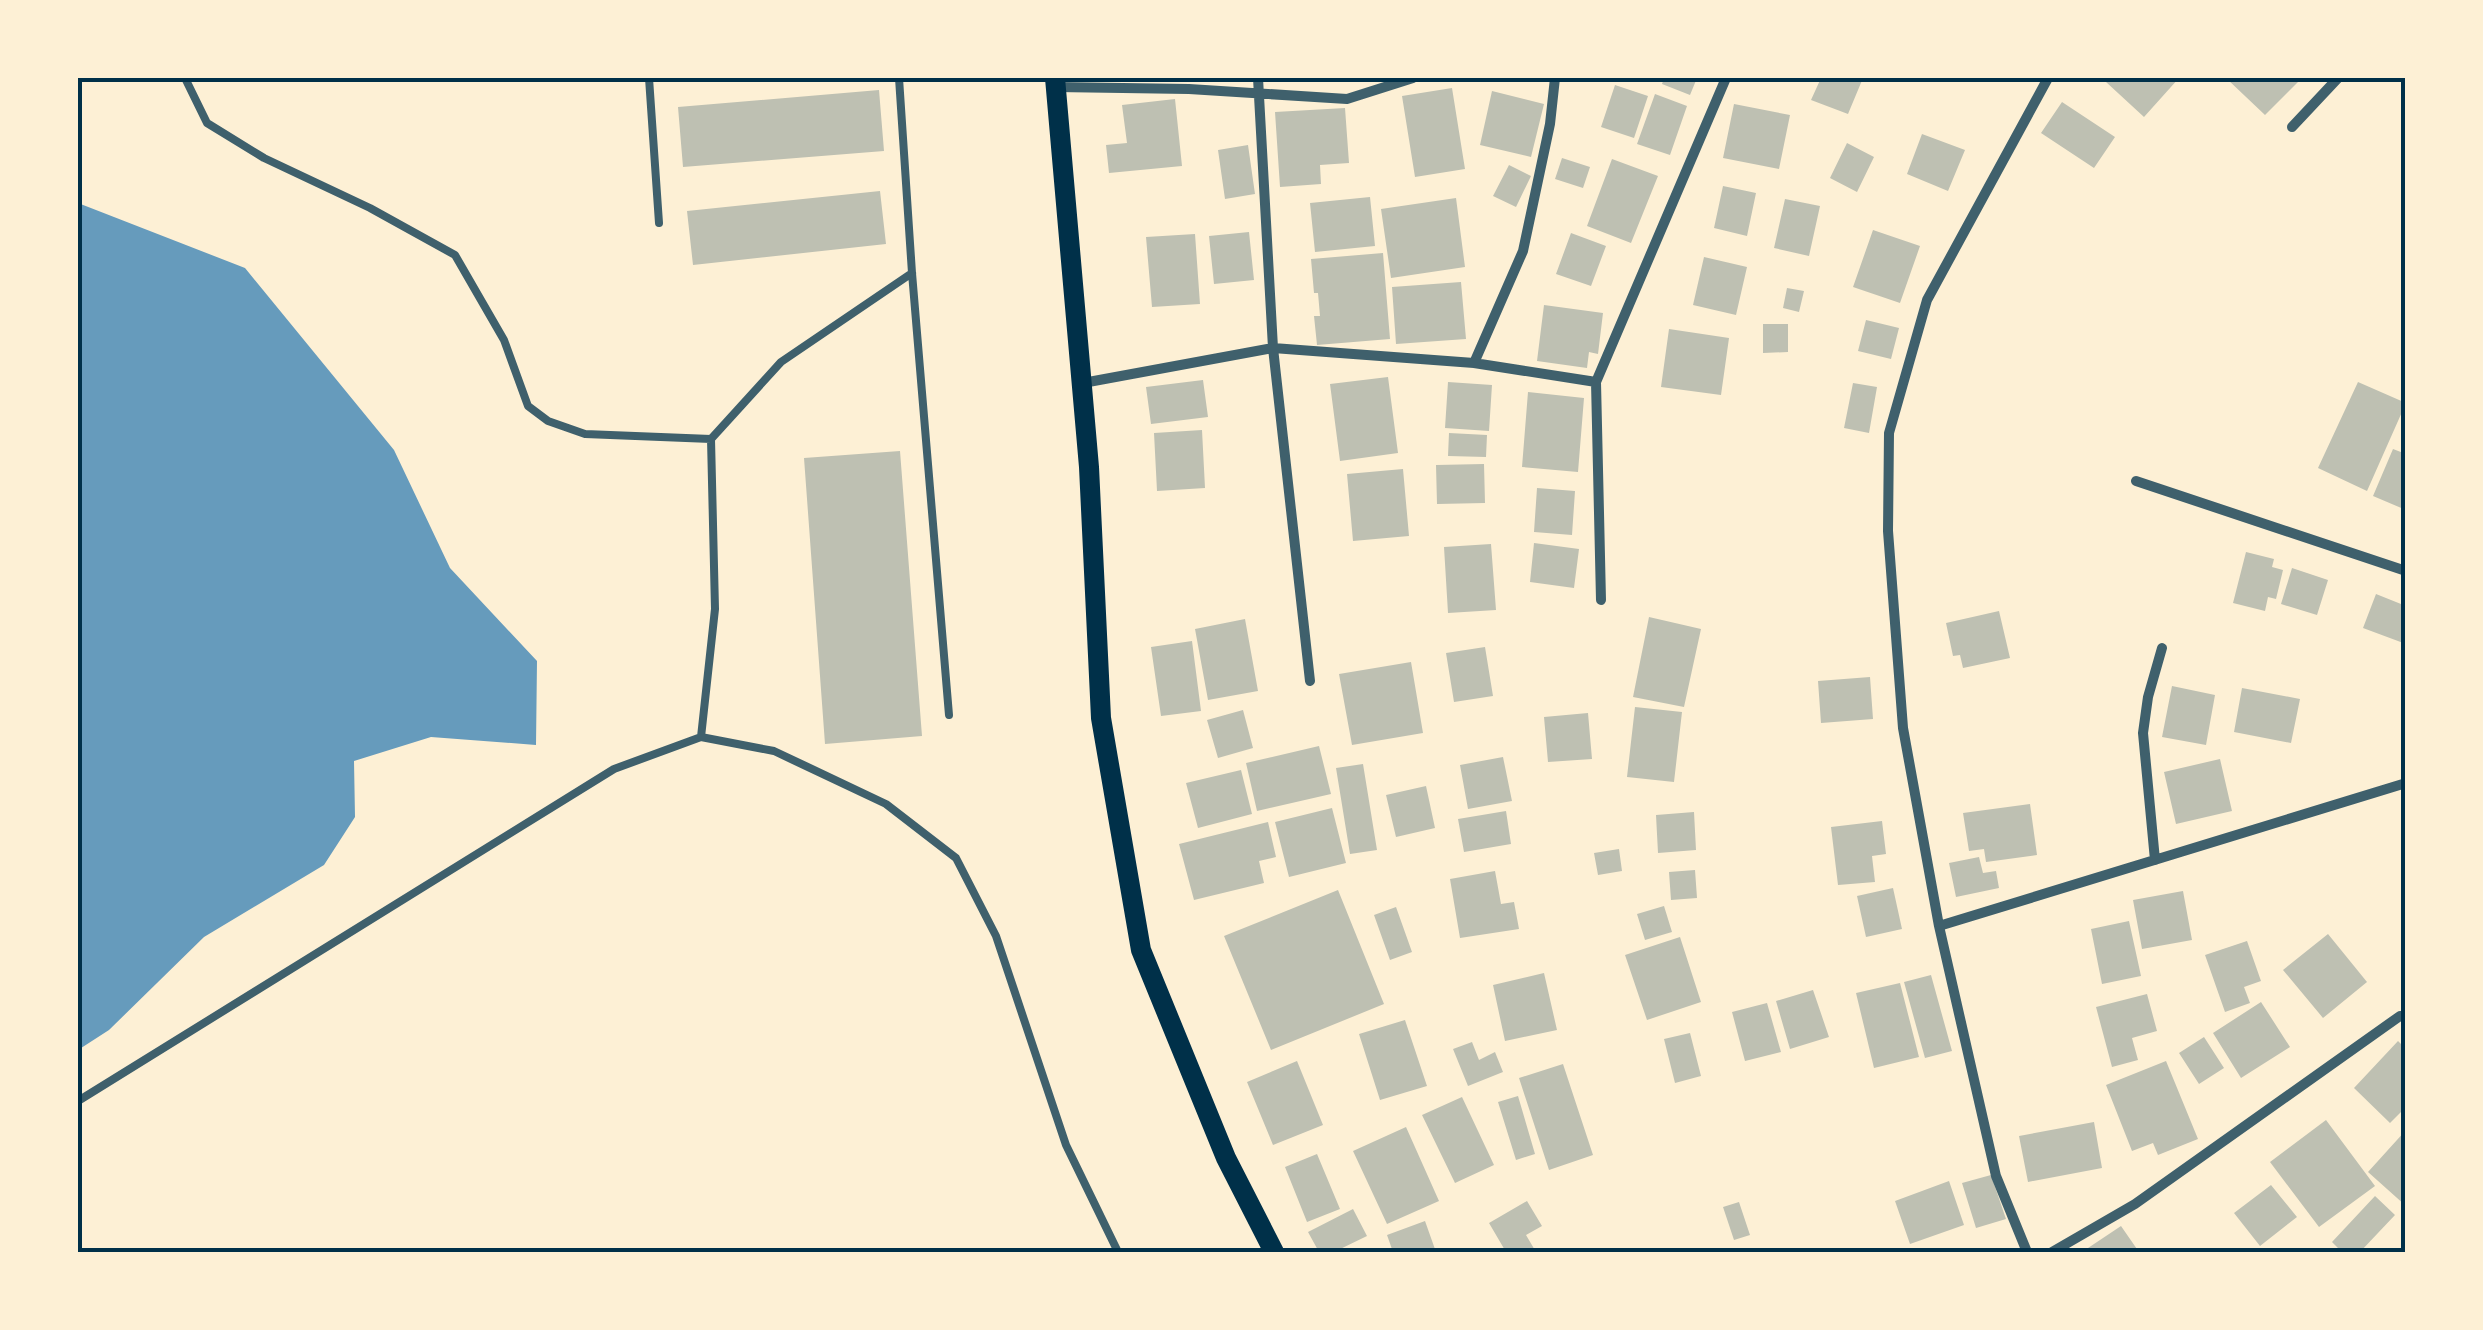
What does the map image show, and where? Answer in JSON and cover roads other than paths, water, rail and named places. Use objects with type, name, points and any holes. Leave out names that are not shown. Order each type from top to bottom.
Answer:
[{"type":"main road","points":[[1055,82],[1089,467],[1101,718],[1141,950],[1226,1158],[1274,1252]]},
{"type":"street","points":[[1258,78],[1273,348],[1310,681]]},
{"type":"street","points":[[1055,82],[1347,99],[1413,78]]},
{"type":"street","points":[[1474,363],[1523,250],[1550,124],[1555,78]]},
{"type":"street","points":[[1601,600],[1596,382],[1726,78]]},
{"type":"street","points":[[2027,1252],[1996,1176],[1939,926],[1903,728],[1888,532],[1889,433],[1927,300],[2048,78]]},
{"type":"street","points":[[2292,127],[2338,78]]},
{"type":"street","points":[[1081,383],[1273,348],[1474,363],[1596,382]]},
{"type":"street","points":[[2136,481],[2406,571]]},
{"type":"street","points":[[2155,860],[2142,733],[2162,648]]},
{"type":"street","points":[[1939,926],[2406,783]]},
{"type":"street","points":[[2052,1252],[2135,1204],[2400,1016]]},
{"type":"lane","points":[[185,78],[207,123],[264,158],[370,208],[455,255],[504,340],[528,406],[548,421],[585,434],[711,439]]},
{"type":"lane","points":[[650,78],[659,223]]},
{"type":"lane","points":[[899,78],[949,715]]},
{"type":"lane","points":[[702,737],[714,609],[711,439],[781,362],[912,273]]},
{"type":"lane","points":[[78,1101],[614,769],[702,737],[774,751],[886,804],[956,858],[996,936],[1066,1145],[1118,1252]]},
{"type":"water","points":[[78,203],[245,268],[394,450],[450,568],[537,661],[536,745],[431,737],[354,761],[355,817],[324,865],[204,937],[109,1030],[78,1050]]}]
